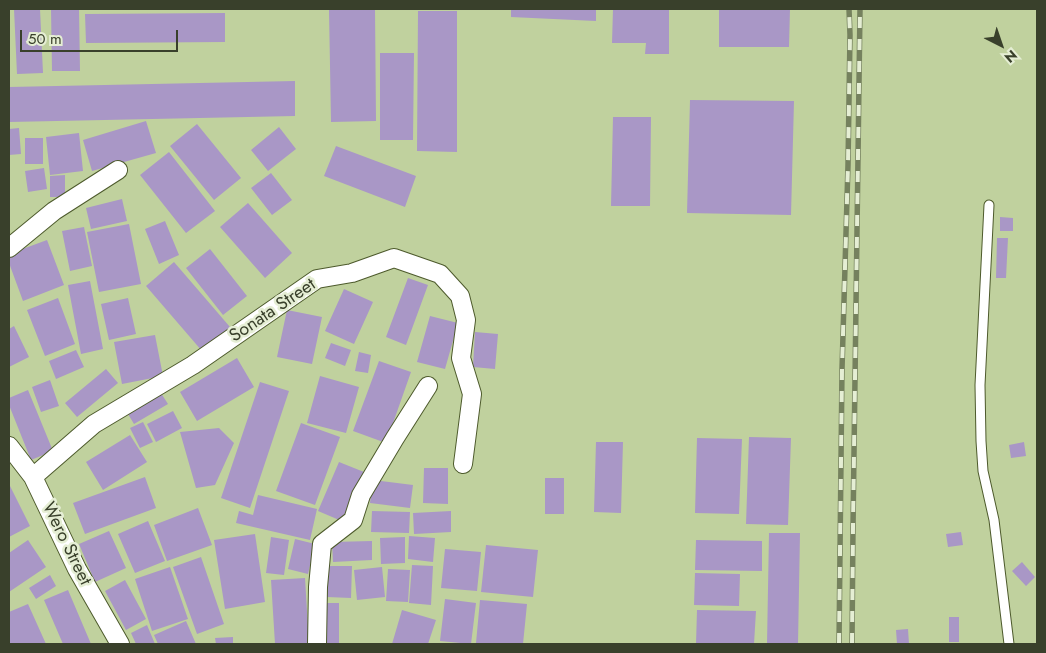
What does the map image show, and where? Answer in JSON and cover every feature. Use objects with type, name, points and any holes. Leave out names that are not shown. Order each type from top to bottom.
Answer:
[{"type":"street","points":[[9,248],[54,211],[118,170]]},
{"type":"street","name":"Sonata Street","points":[[33,477],[94,424],[193,365],[317,279],[352,273],[394,258],[440,274],[460,296],[466,320],[461,358],[472,394],[463,464]]},
{"type":"street","points":[[317,644],[318,587],[322,544],[353,520],[361,495],[428,386]]},
{"type":"street","name":"Wero Street","points":[[9,446],[33,477],[77,569],[120,644]]},
{"type":"lane","points":[[989,205],[980,385],[981,441],[983,471],[994,520],[1009,644]]},
{"type":"building","points":[[14,9],[40,9],[43,73],[17,74]]},
{"type":"building","points":[[51,9],[79,9],[80,71],[52,71]]},
{"type":"building","points":[[329,9],[375,9],[376,121],[331,122]]},
{"type":"building","points":[[511,9],[596,9],[596,21],[511,17]]},
{"type":"building","points":[[613,9],[669,9],[669,54],[645,54],[646,43],[612,43]]},
{"type":"building","points":[[719,9],[790,9],[789,47],[719,47]]},
{"type":"building","points":[[418,11],[457,11],[457,152],[417,151]]},
{"type":"building","points":[[225,13],[225,42],[86,43],[85,14]]},
{"type":"building","points":[[380,53],[414,53],[413,140],[380,140]]},
{"type":"building","points":[[295,81],[295,116],[9,122],[9,87]]},
{"type":"building","points":[[690,100],[794,101],[791,215],[687,213]]},
{"type":"building","points":[[613,117],[651,117],[650,206],[611,206]]},
{"type":"building","points":[[146,121],[156,153],[92,171],[83,140]]},
{"type":"building","points":[[197,124],[241,178],[214,200],[170,146]]},
{"type":"building","points":[[279,127],[296,149],[268,171],[251,150]]},
{"type":"building","points":[[19,128],[21,154],[9,155],[9,129]]},
{"type":"building","points":[[79,133],[83,171],[50,175],[46,137]]},
{"type":"building","points":[[25,138],[43,138],[43,164],[25,164]]},
{"type":"building","points":[[336,146],[416,176],[405,207],[324,176]]},
{"type":"building","points":[[169,152],[215,211],[186,233],[140,175]]},
{"type":"building","points":[[44,168],[47,189],[28,192],[25,171]]},
{"type":"building","points":[[271,173],[292,200],[272,215],[251,188]]},
{"type":"building","points":[[65,175],[65,197],[50,197],[50,176]]},
{"type":"building","points":[[122,199],[127,221],[91,229],[86,208]]},
{"type":"building","points":[[248,203],[292,253],[265,278],[220,227]]},
{"type":"building","points":[[1000,217],[1013,218],[1013,231],[1000,231]]},
{"type":"building","points":[[165,221],[179,255],[159,264],[145,229]]},
{"type":"building","points":[[129,224],[141,284],[99,292],[87,232]]},
{"type":"building","points":[[84,227],[92,266],[70,271],[62,231]]},
{"type":"building","points":[[997,238],[1008,238],[1006,278],[996,278]]},
{"type":"building","points":[[47,240],[64,285],[23,301],[9,263],[9,254]]},
{"type":"building","points":[[210,249],[247,296],[223,315],[186,268]]},
{"type":"building","points":[[174,262],[230,327],[202,351],[146,286]]},
{"type":"building","points":[[408,278],[428,285],[406,345],[386,337]]},
{"type":"building","points":[[90,281],[103,349],[81,354],[68,285]]},
{"type":"building","points":[[344,289],[373,302],[354,344],[325,331]]},
{"type":"building","points":[[58,298],[75,344],[45,356],[27,310]]},
{"type":"building","points":[[128,298],[136,334],[109,340],[101,304]]},
{"type":"building","points":[[287,310],[322,317],[312,364],[277,357]]},
{"type":"building","points":[[430,316],[458,323],[445,369],[417,362]]},
{"type":"building","points":[[14,326],[29,357],[9,367],[9,329]]},
{"type":"building","points":[[475,332],[498,334],[495,369],[473,367]]},
{"type":"building","points":[[155,335],[163,376],[122,384],[114,342]]},
{"type":"building","points":[[331,343],[351,350],[345,366],[325,358]]},
{"type":"building","points":[[76,350],[84,367],[56,379],[49,361]]},
{"type":"building","points":[[359,352],[371,355],[368,373],[355,371]]},
{"type":"building","points":[[237,358],[254,387],[197,421],[180,392]]},
{"type":"building","points":[[379,361],[411,372],[386,443],[353,431]]},
{"type":"building","points":[[106,369],[118,383],[77,417],[65,403]]},
{"type":"building","points":[[320,376],[359,387],[346,433],[307,423]]},
{"type":"building","points":[[50,380],[59,406],[41,412],[32,387]]},
{"type":"building","points":[[260,382],[289,391],[250,508],[221,498]]},
{"type":"building","points":[[28,390],[53,451],[31,460],[9,405],[9,398]]},
{"type":"building","points":[[159,390],[168,404],[134,424],[125,409]]},
{"type":"building","points":[[173,411],[182,428],[156,442],[147,424]]},
{"type":"building","points":[[143,422],[153,442],[140,448],[130,428]]},
{"type":"building","points":[[301,423],[340,437],[315,505],[276,491]]},
{"type":"building","points":[[219,428],[234,443],[215,485],[196,488],[180,432]]},
{"type":"building","points":[[130,435],[147,462],[103,490],[86,462]]},
{"type":"building","points":[[749,437],[791,438],[788,525],[746,524]]},
{"type":"building","points":[[697,438],[742,439],[739,514],[695,513]]},
{"type":"building","points":[[596,442],[623,442],[621,513],[594,512]]},
{"type":"building","points":[[1024,442],[1026,456],[1011,458],[1009,445]]},
{"type":"building","points":[[339,462],[364,472],[344,522],[318,511]]},
{"type":"building","points":[[424,468],[448,468],[448,504],[423,503]]},
{"type":"building","points":[[145,477],[156,508],[85,534],[73,503]]},
{"type":"building","points":[[545,478],[564,478],[564,514],[545,514]]},
{"type":"building","points":[[373,480],[413,485],[410,508],[370,503]]},
{"type":"building","points":[[9,484],[30,526],[9,537]]},
{"type":"building","points":[[258,495],[317,509],[310,540],[236,523],[239,511],[253,515]]},
{"type":"building","points":[[198,508],[212,545],[167,561],[154,525]]},
{"type":"building","points":[[372,511],[410,512],[409,533],[371,532]]},
{"type":"building","points":[[451,511],[451,532],[414,534],[413,513]]},
{"type":"building","points":[[148,521],[165,561],[135,573],[118,534]]},
{"type":"building","points":[[109,531],[126,568],[95,582],[79,544]]},
{"type":"building","points":[[961,532],[963,545],[948,547],[946,534]]},
{"type":"building","points":[[769,533],[800,533],[798,644],[767,644]]},
{"type":"building","points":[[255,534],[265,602],[225,609],[214,540]]},
{"type":"building","points":[[409,536],[435,538],[433,562],[408,559]]},
{"type":"building","points":[[271,537],[289,540],[284,575],[266,573]]},
{"type":"building","points":[[405,537],[405,563],[381,564],[380,538]]},
{"type":"building","points":[[295,539],[315,544],[308,574],[288,569]]},
{"type":"building","points":[[28,540],[46,567],[9,592],[9,553]]},
{"type":"building","points":[[696,540],[762,541],[762,571],[695,570]]},
{"type":"building","points":[[372,541],[372,560],[333,562],[332,542]]},
{"type":"building","points":[[486,545],[538,550],[533,597],[481,592]]},
{"type":"building","points":[[445,549],[481,552],[477,591],[441,588]]},
{"type":"building","points":[[201,557],[224,624],[197,634],[173,567]]},
{"type":"building","points":[[1022,562],[1035,577],[1026,586],[1012,571]]},
{"type":"building","points":[[412,565],[433,566],[431,605],[409,603]]},
{"type":"building","points":[[329,566],[352,566],[351,598],[327,597]]},
{"type":"building","points":[[170,567],[188,619],[152,631],[135,579]]},
{"type":"building","points":[[382,567],[385,597],[357,600],[354,570]]},
{"type":"building","points":[[388,569],[410,570],[408,602],[386,601]]},
{"type":"building","points":[[695,573],[740,574],[739,606],[694,605]]},
{"type":"building","points":[[50,575],[56,586],[36,599],[29,588]]},
{"type":"building","points":[[305,578],[309,644],[275,644],[271,580]]},
{"type":"building","points":[[125,580],[146,619],[126,630],[105,591]]},
{"type":"building","points":[[68,590],[91,644],[63,644],[44,600]]},
{"type":"building","points":[[445,599],[476,603],[471,644],[440,641]]},
{"type":"building","points":[[480,600],[527,604],[523,644],[476,643]]},
{"type":"building","points":[[321,603],[339,603],[339,644],[322,644]]},
{"type":"building","points":[[28,604],[46,644],[9,644],[9,612]]},
{"type":"building","points":[[402,610],[436,620],[428,644],[392,644]]},
{"type":"building","points":[[697,610],[756,611],[754,644],[696,644]]},
{"type":"building","points":[[949,617],[959,617],[959,642],[949,642]]},
{"type":"building","points":[[186,621],[196,644],[158,644],[154,635]]},
{"type":"building","points":[[147,625],[155,644],[136,644],[131,633]]},
{"type":"building","points":[[908,629],[909,644],[897,644],[896,630]]},
{"type":"building","points":[[233,637],[233,644],[216,644],[215,638]]},
{"type":"railway","points":[[839,644],[849,9]]},
{"type":"railway","points":[[852,644],[860,9]]}]
